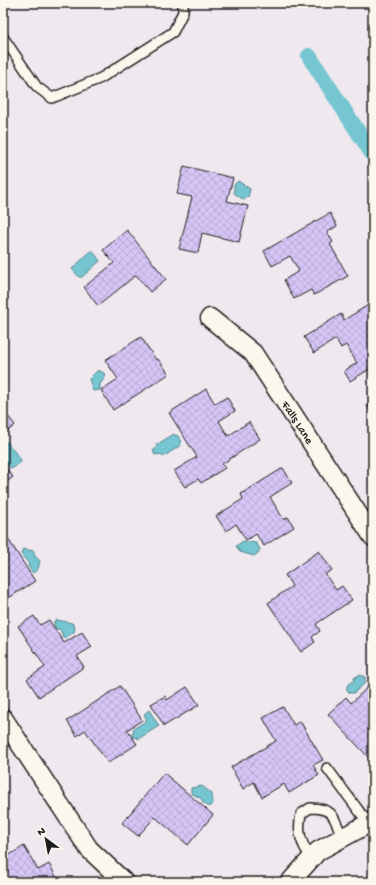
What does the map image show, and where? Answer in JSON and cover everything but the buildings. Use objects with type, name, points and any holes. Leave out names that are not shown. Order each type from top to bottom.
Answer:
[{"type":"street","name":"Falls Lane","points":[[210,318],[253,353],[373,537]]},
{"type":"street","points":[[3,718],[89,849],[124,882]]},
{"type":"street","points":[[290,882],[318,851],[371,822]]},
{"type":"lane","points":[[3,38],[37,87],[52,98],[101,78],[172,32],[184,12],[183,3]]},
{"type":"lane","points":[[327,768],[371,822]]},
{"type":"lane","points":[[312,859],[302,846],[299,835],[301,814],[310,808],[328,811],[335,817],[342,837]]},
{"type":"water","points":[[238,181],[250,189],[248,197],[244,200],[234,193],[234,185]]},
{"type":"water","points":[[92,250],[100,261],[82,277],[79,277],[72,269]]},
{"type":"water","points":[[98,370],[104,373],[105,378],[100,384],[100,390],[93,391],[89,379]]},
{"type":"water","points":[[174,434],[175,436],[177,435],[181,441],[179,442],[181,445],[163,457],[161,454],[155,455],[153,451],[157,447],[156,445]]},
{"type":"water","points":[[7,442],[21,460],[21,462],[13,468],[10,468],[3,460],[3,443]]},
{"type":"water","points":[[243,541],[256,543],[260,549],[258,553],[254,556],[240,552],[236,546]]},
{"type":"water","points":[[23,549],[34,551],[34,555],[40,561],[38,569],[33,573],[28,566],[29,564],[21,554]]},
{"type":"water","points":[[57,620],[72,623],[75,628],[74,632],[64,639],[60,629],[56,629],[54,625],[54,621]]},
{"type":"water","points":[[359,675],[365,677],[365,683],[354,693],[350,693],[347,690],[348,685]]},
{"type":"water","points":[[149,710],[159,726],[138,739],[137,737],[134,738],[132,734],[134,732],[133,729],[146,721],[144,714]]},
{"type":"water","points":[[202,786],[212,794],[213,803],[209,807],[202,802],[202,799],[191,793],[191,788]]},
{"type":"waterway","points":[[309,56],[373,155]]}]
